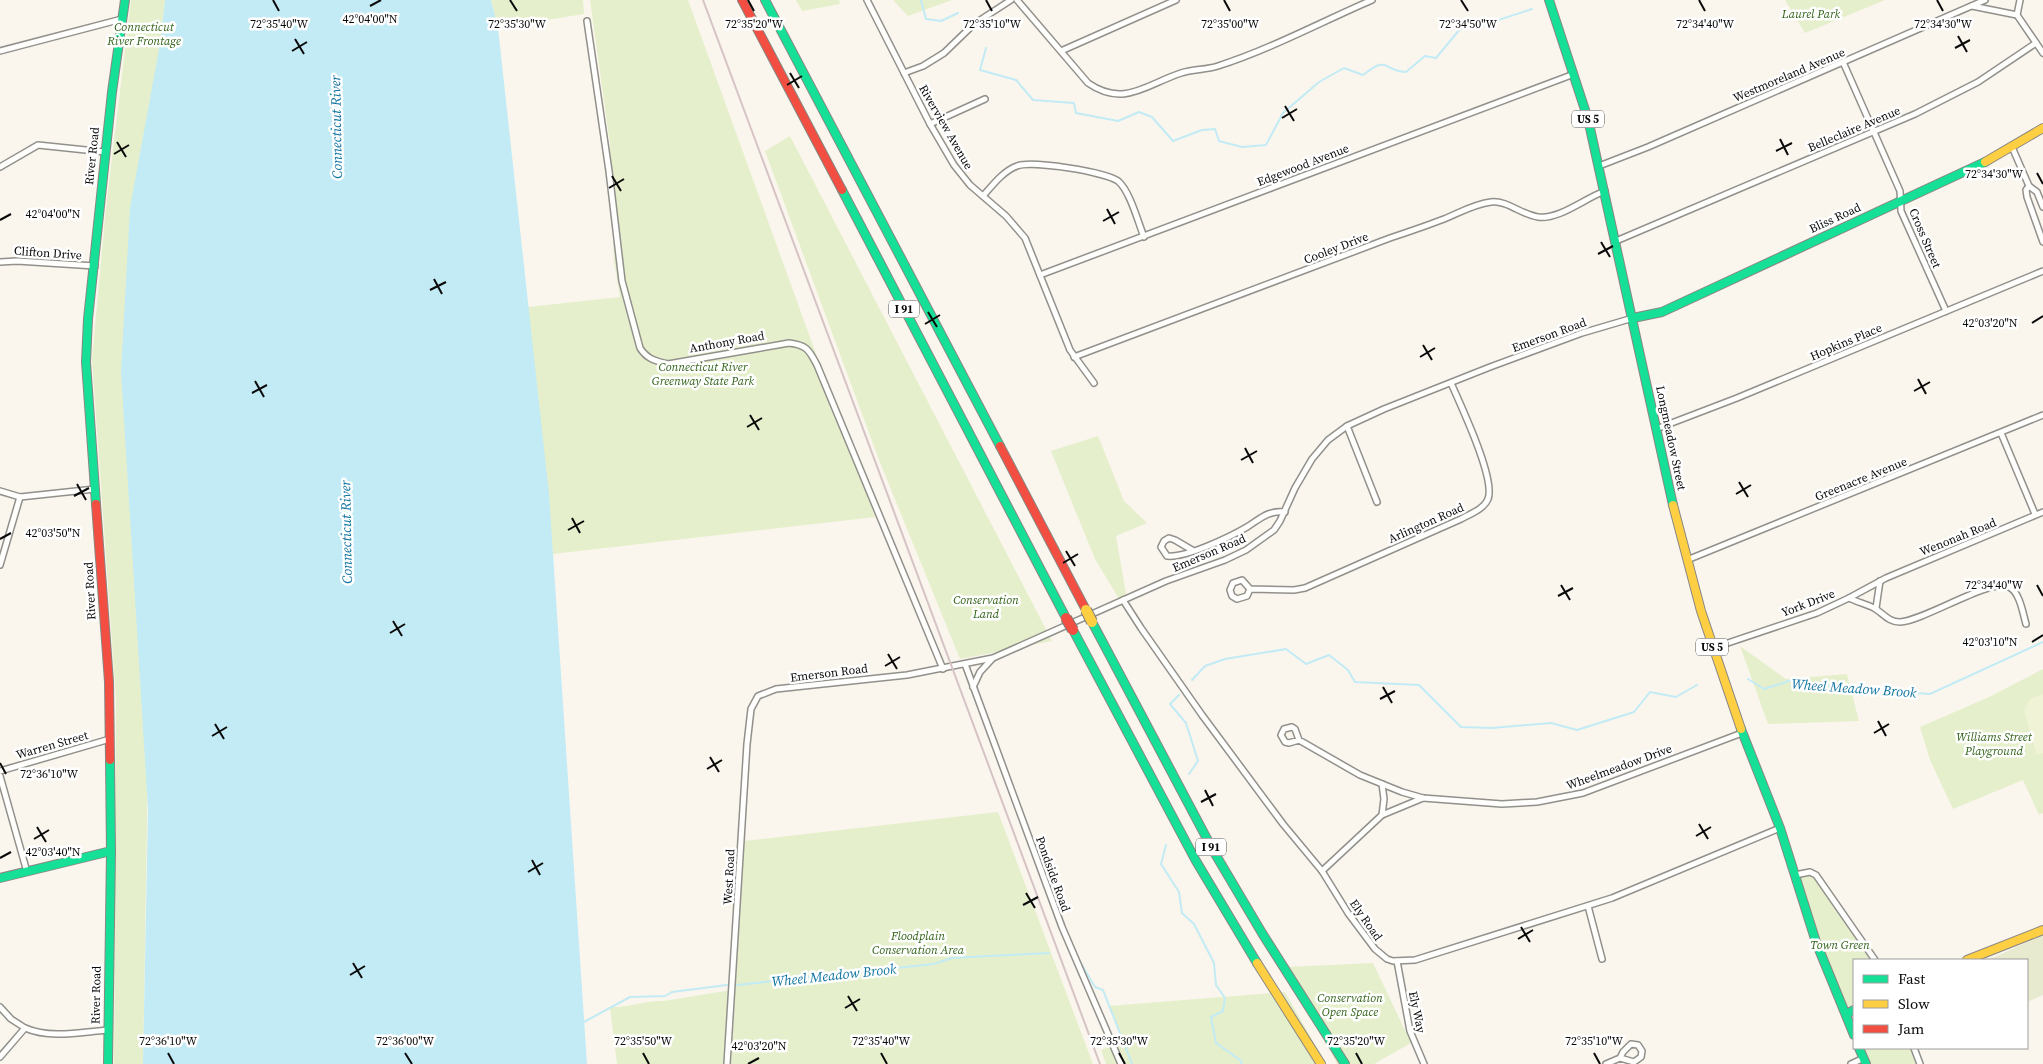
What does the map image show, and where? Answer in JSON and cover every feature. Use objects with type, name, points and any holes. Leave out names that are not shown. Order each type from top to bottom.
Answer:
[{"type":"main road","name":"River Road","points":[[108,1064],[111,851],[109,677],[86,369],[88,319],[105,152],[125,0]]},
{"type":"main road","name":"I 91","points":[[742,0],[1066,618],[1196,861],[1321,1064]]},
{"type":"main road","name":"I 91","points":[[765,0],[1219,860],[1267,941],[1345,1064]]},
{"type":"main road","name":"Longmeadow Street","points":[[1549,0],[1574,74],[1599,166],[1686,561],[1712,648],[1742,733],[1780,828],[1816,942],[1850,1012],[1853,1029]]},
{"type":"main road","name":"Bliss Road","points":[[1633,318],[1662,312],[1901,201],[2012,146],[2043,128]]},
{"type":"main road","points":[[0,878],[111,851]]},
{"type":"main road","points":[[1970,959],[2043,930]]},
{"type":"main road","points":[[1860,1049],[1865,1061]]},
{"type":"street","name":"Riverview Avenue","points":[[867,0],[930,124],[961,175],[1020,231],[1030,248],[1074,357],[1094,383]]},
{"type":"street","points":[[904,73],[923,66],[944,53],[974,24],[1011,0]]},
{"type":"street","points":[[1017,0],[1085,80],[1096,89],[1109,93],[1130,93],[1179,73],[1216,67],[1246,56],[1372,0]]},
{"type":"street","points":[[1061,51],[1176,0]]},
{"type":"street","name":"Westmoreland Avenue","points":[[1599,166],[1648,147],[1986,0]]},
{"type":"street","points":[[2017,15],[2020,0]]},
{"type":"street","points":[[1972,6],[2017,15],[2043,53]]},
{"type":"street","points":[[0,51],[122,19]]},
{"type":"street","name":"Anthony Road","points":[[587,21],[609,171],[622,281],[640,348],[644,355],[653,361],[668,364],[789,342],[802,345],[809,350],[817,365],[943,669]]},
{"type":"street","name":"Belleclaire Avenue","points":[[1616,241],[1873,133],[1970,86],[2036,43]]},
{"type":"street","name":"Cross Street","points":[[1843,62],[1900,191],[1901,211],[1946,311]]},
{"type":"street","name":"Edgewood Avenue","points":[[1040,275],[1574,74]]},
{"type":"street","points":[[930,124],[984,100]]},
{"type":"street","points":[[0,167],[38,145],[105,152]]},
{"type":"street","points":[[2012,146],[2029,186],[2037,192],[2043,207]]},
{"type":"street","points":[[983,196],[1009,170],[1022,164],[1045,165],[1106,175],[1122,185],[1144,237]]},
{"type":"street","points":[[2029,186],[2026,190],[2027,197],[2043,242]]},
{"type":"street","name":"Cooley Drive","points":[[1074,357],[1470,207],[1497,202],[1527,215],[1547,217],[1559,214],[1585,199],[1605,191]]},
{"type":"street","name":"Clifton Drive","points":[[0,262],[17,261],[94,266]]},
{"type":"street","name":"Hopkins Place","points":[[1656,428],[1737,398],[2043,271]]},
{"type":"street","name":"Emerson Road","points":[[761,694],[776,689],[907,675],[993,658],[1166,581],[1225,560],[1246,550],[1274,530],[1312,459],[1328,440],[1347,426],[1384,409],[1582,333],[1633,318]]},
{"type":"street","name":"Arlington Road","points":[[1250,589],[1294,590],[1305,588],[1461,518],[1487,502],[1490,491],[1484,465],[1451,383]]},
{"type":"street","name":"Greenacre Avenue","points":[[1686,561],[2043,415]]},
{"type":"street","points":[[1347,426],[1377,502]]},
{"type":"street","points":[[2001,433],[2035,514]]},
{"type":"street","points":[[0,491],[20,497],[95,489]]},
{"type":"street","points":[[0,565],[20,497]]},
{"type":"street","points":[[1192,550],[1169,538],[1164,541],[1161,547],[1169,556],[1192,550],[1231,536],[1269,512],[1285,512]]},
{"type":"street","name":"Wenonah Road","points":[[1849,598],[1880,581],[2043,512]]},
{"type":"street","points":[[1876,608],[1880,581]]},
{"type":"street","name":"York Drive","points":[[1712,648],[1817,613],[1849,598],[1876,608],[1889,619],[1898,622],[1906,621],[1979,592],[2006,585],[2013,590],[2017,597],[2026,624]]},
{"type":"street","name":"Ely Road","points":[[1124,600],[1202,715],[1283,824],[1322,871],[1348,913],[1375,949],[1387,959],[1397,961]]},
{"type":"street","points":[[973,688],[981,670],[993,658]]},
{"type":"street","name":"Pondside Road","points":[[965,664],[1062,927],[1121,1064]]},
{"type":"street","name":"West Road","points":[[727,1064],[747,744],[752,706],[755,699],[761,694]]},
{"type":"street","name":"Wheelmeadow Drive","points":[[1300,740],[1347,769],[1382,784],[1423,798],[1502,804],[1564,798],[1615,782],[1742,733]]},
{"type":"street","name":"Warren Street","points":[[0,771],[110,739]]},
{"type":"street","points":[[0,776],[27,872]]},
{"type":"street","points":[[1382,784],[1384,799],[1382,815]]},
{"type":"street","points":[[1322,871],[1382,815],[1423,798]]},
{"type":"street","points":[[1397,961],[1415,960],[1588,906],[1645,886],[1780,828]]},
{"type":"street","points":[[1795,874],[1810,872],[1816,875],[1875,959]]},
{"type":"street","points":[[1588,906],[1602,959]]},
{"type":"street","name":"Ely Way","points":[[1397,961],[1410,1031],[1424,1064]]},
{"type":"street","points":[[0,1007],[11,1019],[25,1028],[41,1033],[53,1034],[108,1030]]},
{"type":"street","points":[[0,1058],[25,1028]]},
{"type":"street","points":[[1914,1049],[1920,1064]]},
{"type":"street","points":[[1606,1064],[1620,1058]]},
{"type":"street","points":[[1851,1064],[1865,1061]]},
{"type":"green space","name":"Connecticut River Frontage","points":[[131,0],[165,0],[160,44],[143,1064],[114,1064],[116,699],[92,359],[106,207]]},
{"type":"green space","points":[[491,0],[583,0],[584,14],[498,28]]},
{"type":"green space","name":"Connecticut River Greenway State Park","points":[[590,0],[688,0],[875,517],[553,554],[528,307],[620,297],[614,261],[610,144]]},
{"type":"green space","points":[[796,0],[839,0],[840,4],[802,11]]},
{"type":"green space","points":[[893,0],[952,0],[908,16]]},
{"type":"green space","name":"Laurel Park","points":[[1785,0],[1885,0],[1805,33]]},
{"type":"green space","name":"Conservation Land","points":[[790,136],[1052,641],[960,659],[879,460],[765,151]]},
{"type":"green space","points":[[1098,436],[1124,501],[1147,523],[1116,536],[1130,617],[1095,559],[1051,451]]},
{"type":"green space","points":[[1740,646],[1786,679],[1847,674],[1859,721],[1768,724]]},
{"type":"green space","name":"Williams Street Playground","points":[[2043,669],[2043,813],[2039,815],[2023,780],[1953,809],[1930,760],[1920,727],[1989,697]]},
{"type":"green space","points":[[2043,694],[2043,753],[2037,755],[2024,710],[2031,699]]},
{"type":"green space","name":"Floodplain Conservation Area","points":[[998,812],[1093,1064],[731,1064],[744,841]]},
{"type":"green space","name":"Town Green","points":[[1813,873],[1874,959],[1853,959],[1853,1032],[1795,875]]},
{"type":"green space","points":[[2043,935],[2043,995],[2028,1002],[2028,959],[1990,959]]},
{"type":"green space","name":"Conservation Open Space","points":[[1373,963],[1411,1043],[1374,1064],[1337,1064],[1288,967]]},
{"type":"green space","points":[[731,990],[727,1064],[617,1064],[610,1007],[664,1001]]},
{"type":"green space","points":[[1285,992],[1326,1064],[1106,1064],[1101,1050],[1122,1041],[1109,1006]]},
{"type":"green space","points":[[1859,1049],[1914,1049],[1920,1064],[1866,1064]]},
{"type":"water","name":"Connecticut River","points":[[165,0],[491,0],[498,28],[549,494],[587,1064],[143,1064],[148,809],[121,372],[130,208],[160,44]]},
{"type":"waterway","points":[[921,0],[926,19],[941,21],[958,13]]},
{"type":"waterway","points":[[986,48],[980,70],[1016,80],[1033,100],[1074,103],[1076,113],[1118,121],[1139,112],[1152,117],[1173,141],[1202,130],[1215,129],[1219,141],[1242,147],[1266,145],[1283,113],[1319,82],[1344,68],[1363,75],[1382,65],[1406,72],[1425,56],[1436,58],[1460,29],[1480,26],[1532,9]]},
{"type":"waterway","name":"Wheel Meadow Brook","points":[[1748,679],[1764,689],[1792,680],[1844,688],[1930,694],[2043,642]]},
{"type":"waterway","name":"Wheel Meadow Brook","points":[[1192,680],[1205,666],[1225,659],[1286,649],[1306,664],[1329,655],[1348,670],[1355,682],[1419,685],[1461,727],[1492,728],[1551,723],[1577,730],[1634,712],[1650,692],[1676,697],[1697,685]]},
{"type":"waterway","name":"Wheel Meadow Brook","points":[[1179,695],[1170,704],[1186,723],[1198,761],[1189,774]]},
{"type":"waterway","name":"Wheel Meadow Brook","points":[[1166,845],[1161,864],[1179,892],[1182,913],[1194,924],[1214,963],[1216,985],[1225,998],[1223,1011],[1211,1017],[1216,1043],[1240,1060],[1242,1064]]},
{"type":"waterway","name":"Wheel Meadow Brook","points":[[737,985],[934,964],[952,958],[1049,953]]},
{"type":"waterway","name":"Wheel Meadow Brook","points":[[1079,960],[1095,987],[1103,990],[1132,1064]]},
{"type":"waterway","name":"Wheel Meadow Brook","points":[[582,1023],[630,997],[665,996],[672,992],[727,985]]},
{"type":"railway","points":[[703,0],[1100,1064]]},
{"type":"traffic: fast","points":[[96,504],[86,362],[88,319],[112,92],[125,0]]},
{"type":"traffic: fast","points":[[765,0],[1000,446]]},
{"type":"traffic: fast","points":[[1549,0],[1588,119],[1673,505]]},
{"type":"traffic: fast","points":[[1633,318],[1662,312],[1985,162]]},
{"type":"traffic: fast","points":[[842,190],[1066,618]]},
{"type":"traffic: fast","points":[[1092,622],[1214,852],[1262,933],[1345,1064]]},
{"type":"traffic: fast","points":[[1073,630],[1196,861],[1257,963]]},
{"type":"traffic: fast","points":[[1741,729],[1780,828],[1816,942],[1853,1033]]},
{"type":"traffic: fast","points":[[108,1064],[111,851],[110,760]]},
{"type":"traffic: fast","points":[[0,878],[111,851]]},
{"type":"traffic: fast","points":[[1846,1014],[1853,1010]]},
{"type":"traffic: fast","points":[[1859,1049],[1866,1064]]},
{"type":"traffic: slow","points":[[1985,162],[2043,128]]},
{"type":"traffic: slow","points":[[1673,505],[1701,611],[1741,729]]},
{"type":"traffic: slow","points":[[1086,610],[1092,622]]},
{"type":"traffic: slow","points":[[1970,959],[2043,930]]},
{"type":"traffic: slow","points":[[1257,963],[1321,1064]]},
{"type":"traffic: jam","points":[[742,0],[842,190]]},
{"type":"traffic: jam","points":[[1000,446],[1086,610]]},
{"type":"traffic: jam","points":[[96,504],[109,682],[110,760]]},
{"type":"traffic: jam","points":[[1066,618],[1073,630]]}]
